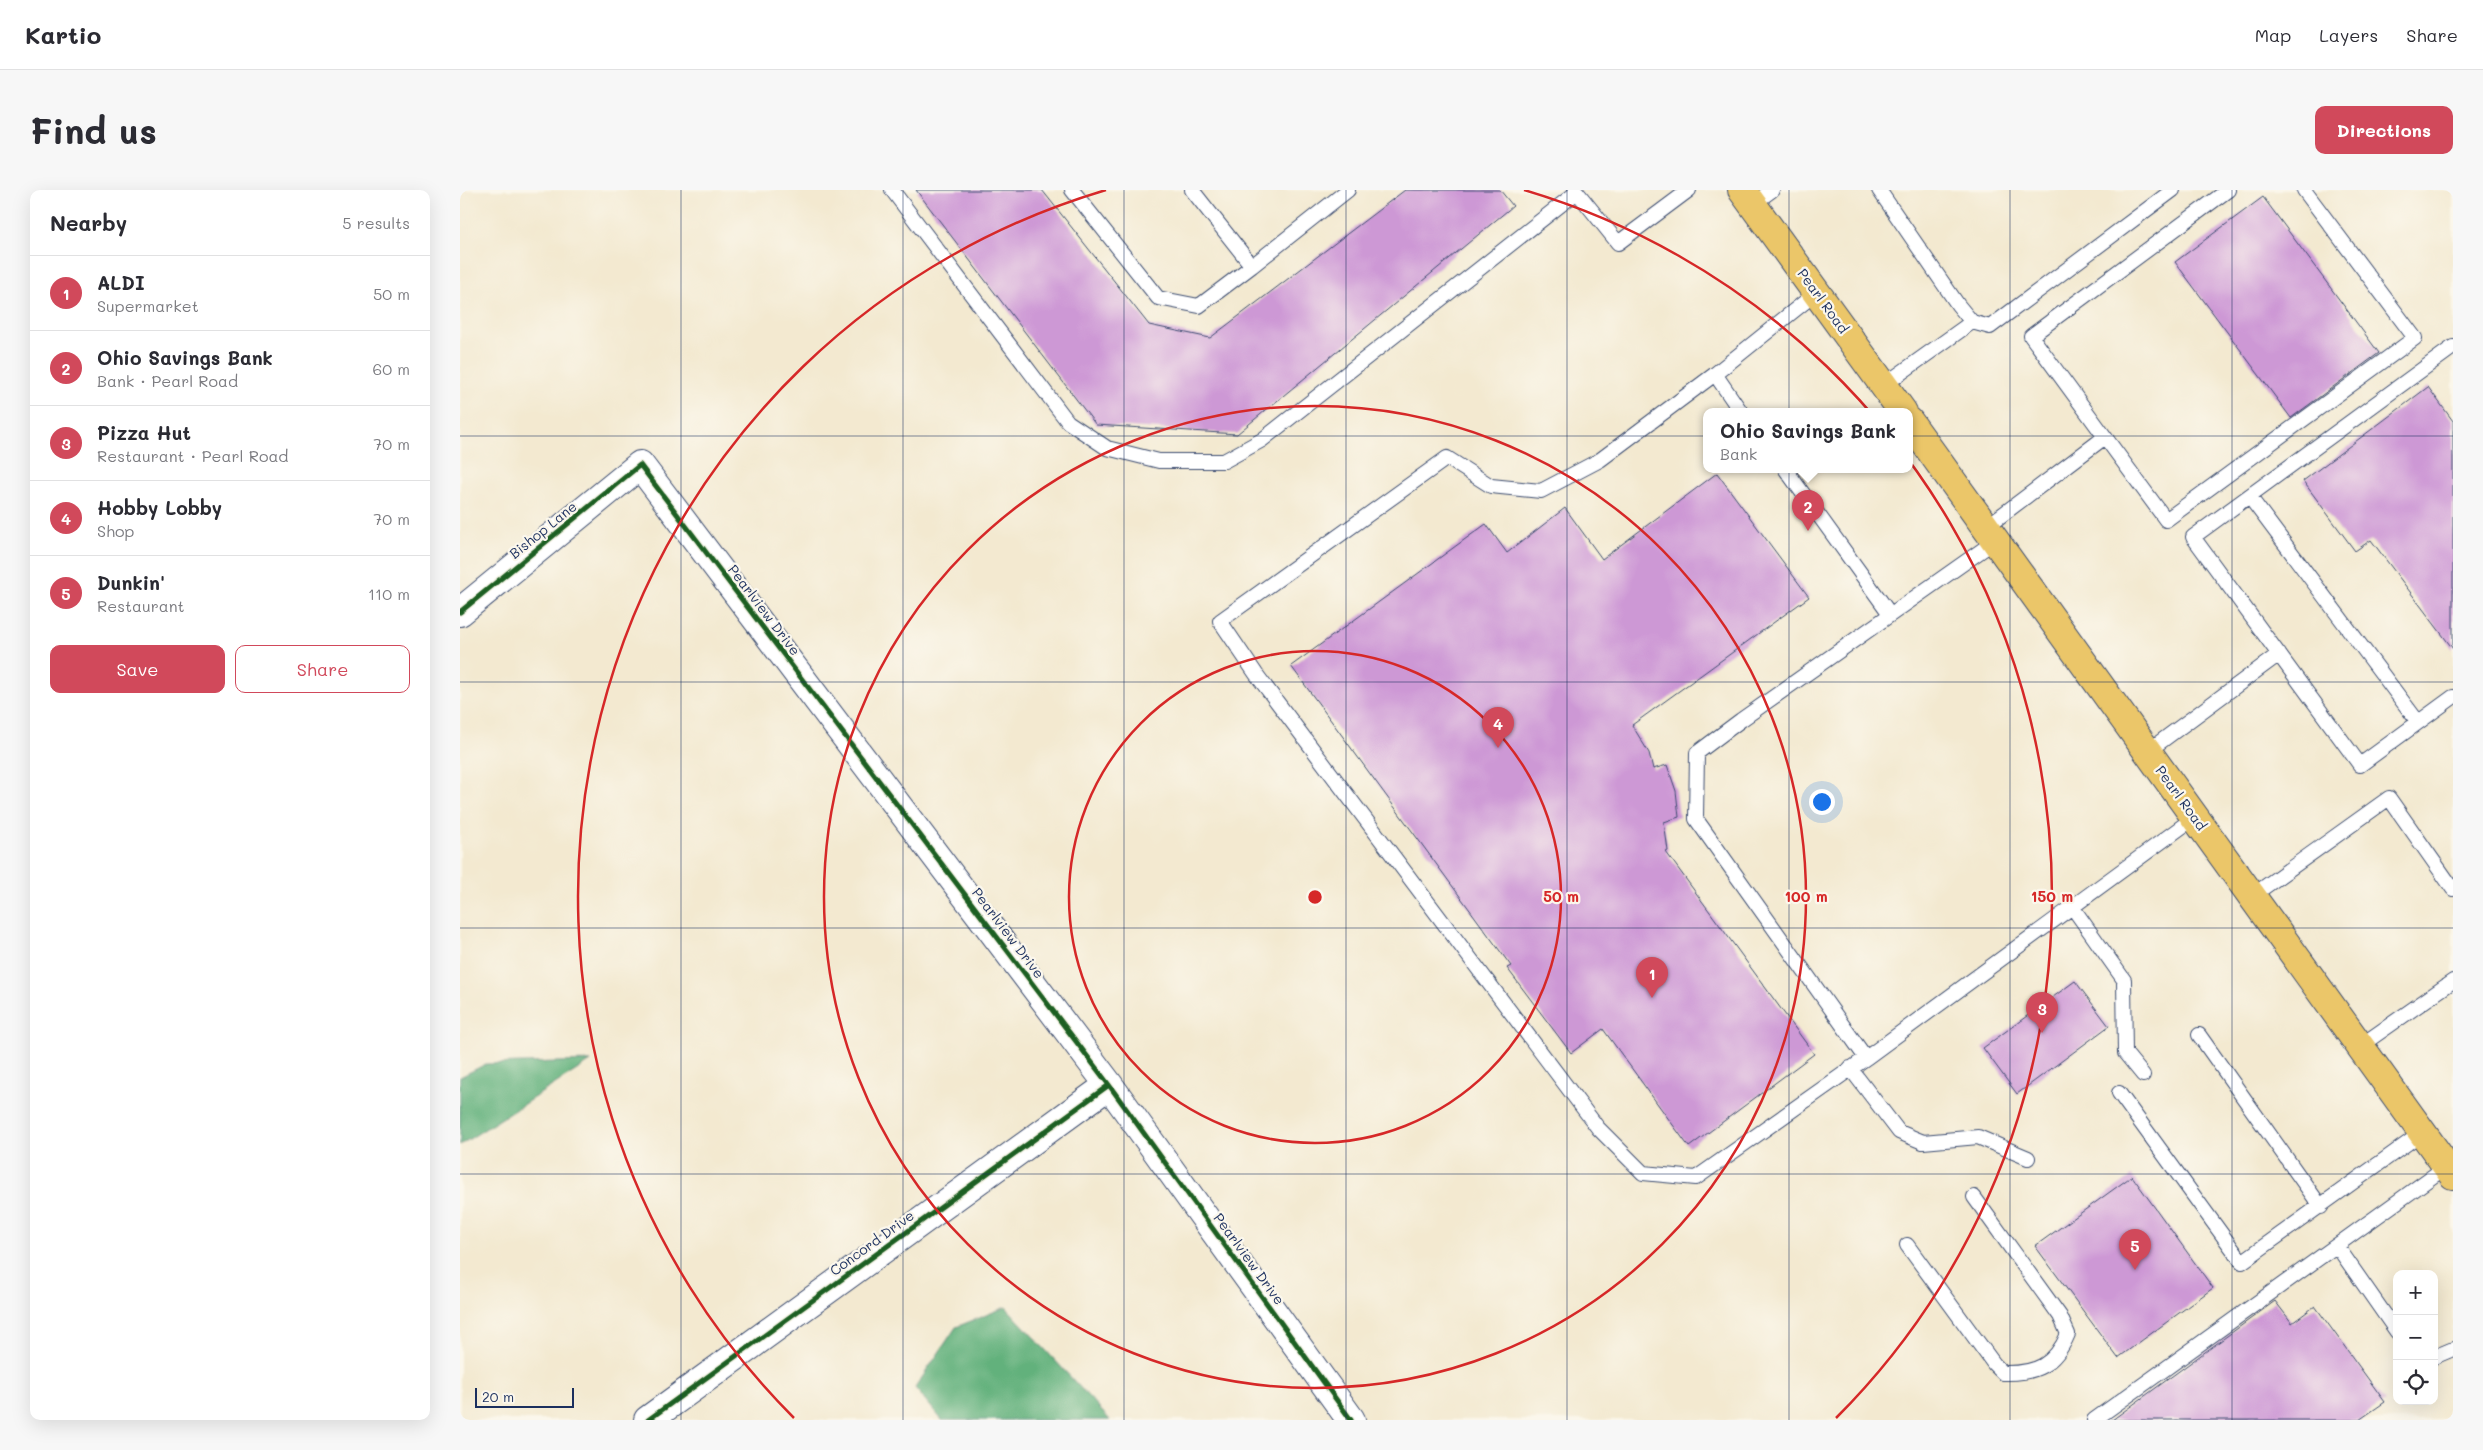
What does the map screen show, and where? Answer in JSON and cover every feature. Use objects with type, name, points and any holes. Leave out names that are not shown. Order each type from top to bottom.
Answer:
[{"type":"main road","name":"Pearl Road","points":[[1756,195],[1816,292],[1900,408]]},
{"type":"main road","name":"Pearl Road","points":[[1913,427],[2450,1170]]},
{"type":"street","name":"Bishop Lane","points":[[460,612],[640,465]]},
{"type":"street","name":"Pearlview Drive","points":[[640,465],[1109,1085],[1351,1420]]},
{"type":"street","name":"Concord Drive","points":[[648,1420],[1109,1085]]},
{"type":"lane","points":[[892,190],[1068,422],[1107,448],[1159,461],[1224,461],[1262,440],[1576,191],[1618,243],[1690,190]]},
{"type":"lane","points":[[1072,190],[1158,298],[1199,306],[1348,190]]},
{"type":"lane","points":[[1192,190],[1252,266]]},
{"type":"lane","points":[[1879,190],[1958,305],[1972,322],[1990,327],[2173,190]]},
{"type":"lane","points":[[2228,190],[2030,336],[2166,520],[2415,338],[2304,190]]},
{"type":"lane","points":[[1816,292],[1715,374],[1600,460],[1542,491],[1491,486],[1447,458],[1220,621],[1262,682],[1598,1128],[1643,1173],[1696,1178],[1866,1058],[2195,817]]},
{"type":"lane","points":[[1884,385],[1972,322]]},
{"type":"lane","points":[[2453,347],[2194,537],[2360,765],[2453,697]]},
{"type":"lane","points":[[1715,374],[1739,408]]},
{"type":"lane","points":[[1866,1058],[1696,820],[1697,753],[1890,614],[1991,534],[2105,437]]},
{"type":"lane","points":[[1788,473],[1890,614]]},
{"type":"lane","points":[[2249,496],[2418,722]]},
{"type":"lane","points":[[2148,752],[2279,654]]},
{"type":"lane","points":[[2252,896],[2388,798],[2453,889]]},
{"type":"lane","points":[[2073,908],[2124,980],[2125,1053],[2142,1075]]},
{"type":"lane","points":[[2360,1046],[2453,981]]},
{"type":"lane","points":[[2199,1035],[2321,1207]]},
{"type":"lane","points":[[1850,1068],[1899,1132],[1923,1142],[1978,1138],[2028,1158]]},
{"type":"lane","points":[[2119,1093],[2242,1262],[2423,1132]]},
{"type":"lane","points":[[2094,1420],[2337,1246],[2450,1170]]},
{"type":"lane","points":[[1907,1245],[1994,1364],[2003,1373],[2025,1374],[2046,1364],[2061,1350],[2068,1334],[2060,1316],[1974,1198]]},
{"type":"lane","points":[[2337,1246],[2393,1326]]},
{"type":"lane","points":[[2438,1356],[2453,1350]]},
{"type":"green space","points":[[591,1061],[460,1145],[460,1077],[486,1064]]},
{"type":"green space","points":[[1006,1307],[1110,1420],[942,1420],[915,1388],[956,1327]]},
{"type":"building","points":[[916,190],[1042,190],[1149,325],[1210,338],[1405,190],[1500,190],[1513,206],[1237,434],[1096,425]]},
{"type":"building","points":[[2263,197],[2379,353],[2291,418],[2175,262]]},
{"type":"building","points":[[2428,387],[2453,421],[2453,649],[2371,540],[2355,551],[2303,481]]},
{"type":"building","points":[[1717,473],[1809,597],[1632,725],[1649,753],[1653,769],[1667,765],[1676,791],[1679,817],[1664,822],[1668,851],[1666,852],[1814,1054],[1689,1147],[1603,1029],[1571,1053],[1507,968],[1511,966],[1291,666],[1486,524],[1507,553],[1565,508],[1602,559]]},
{"type":"building","points":[[2075,981],[2109,1026],[2017,1094],[1983,1048]]},
{"type":"building","points":[[2132,1176],[2213,1288],[2118,1358],[2035,1246]]},
{"type":"building","points":[[2275,1301],[2292,1323],[2315,1306],[2385,1402],[2359,1420],[2112,1420]]},
{"type":"cycle path","points":[[460,612],[640,465],[1109,1085],[1351,1420]]},
{"type":"cycle path","points":[[648,1420],[1109,1085]]},
{"type":"place","name":"Ohio Savings Bank","points":[[1808,531]]},
{"type":"place","name":"Hobby Lobby","points":[[1498,748]]},
{"type":"place","name":"ALDI","points":[[1652,998]]},
{"type":"place","name":"Pizza Hut","points":[[2042,1033]]},
{"type":"place","name":"Dunkin'","points":[[2135,1270]]}]
